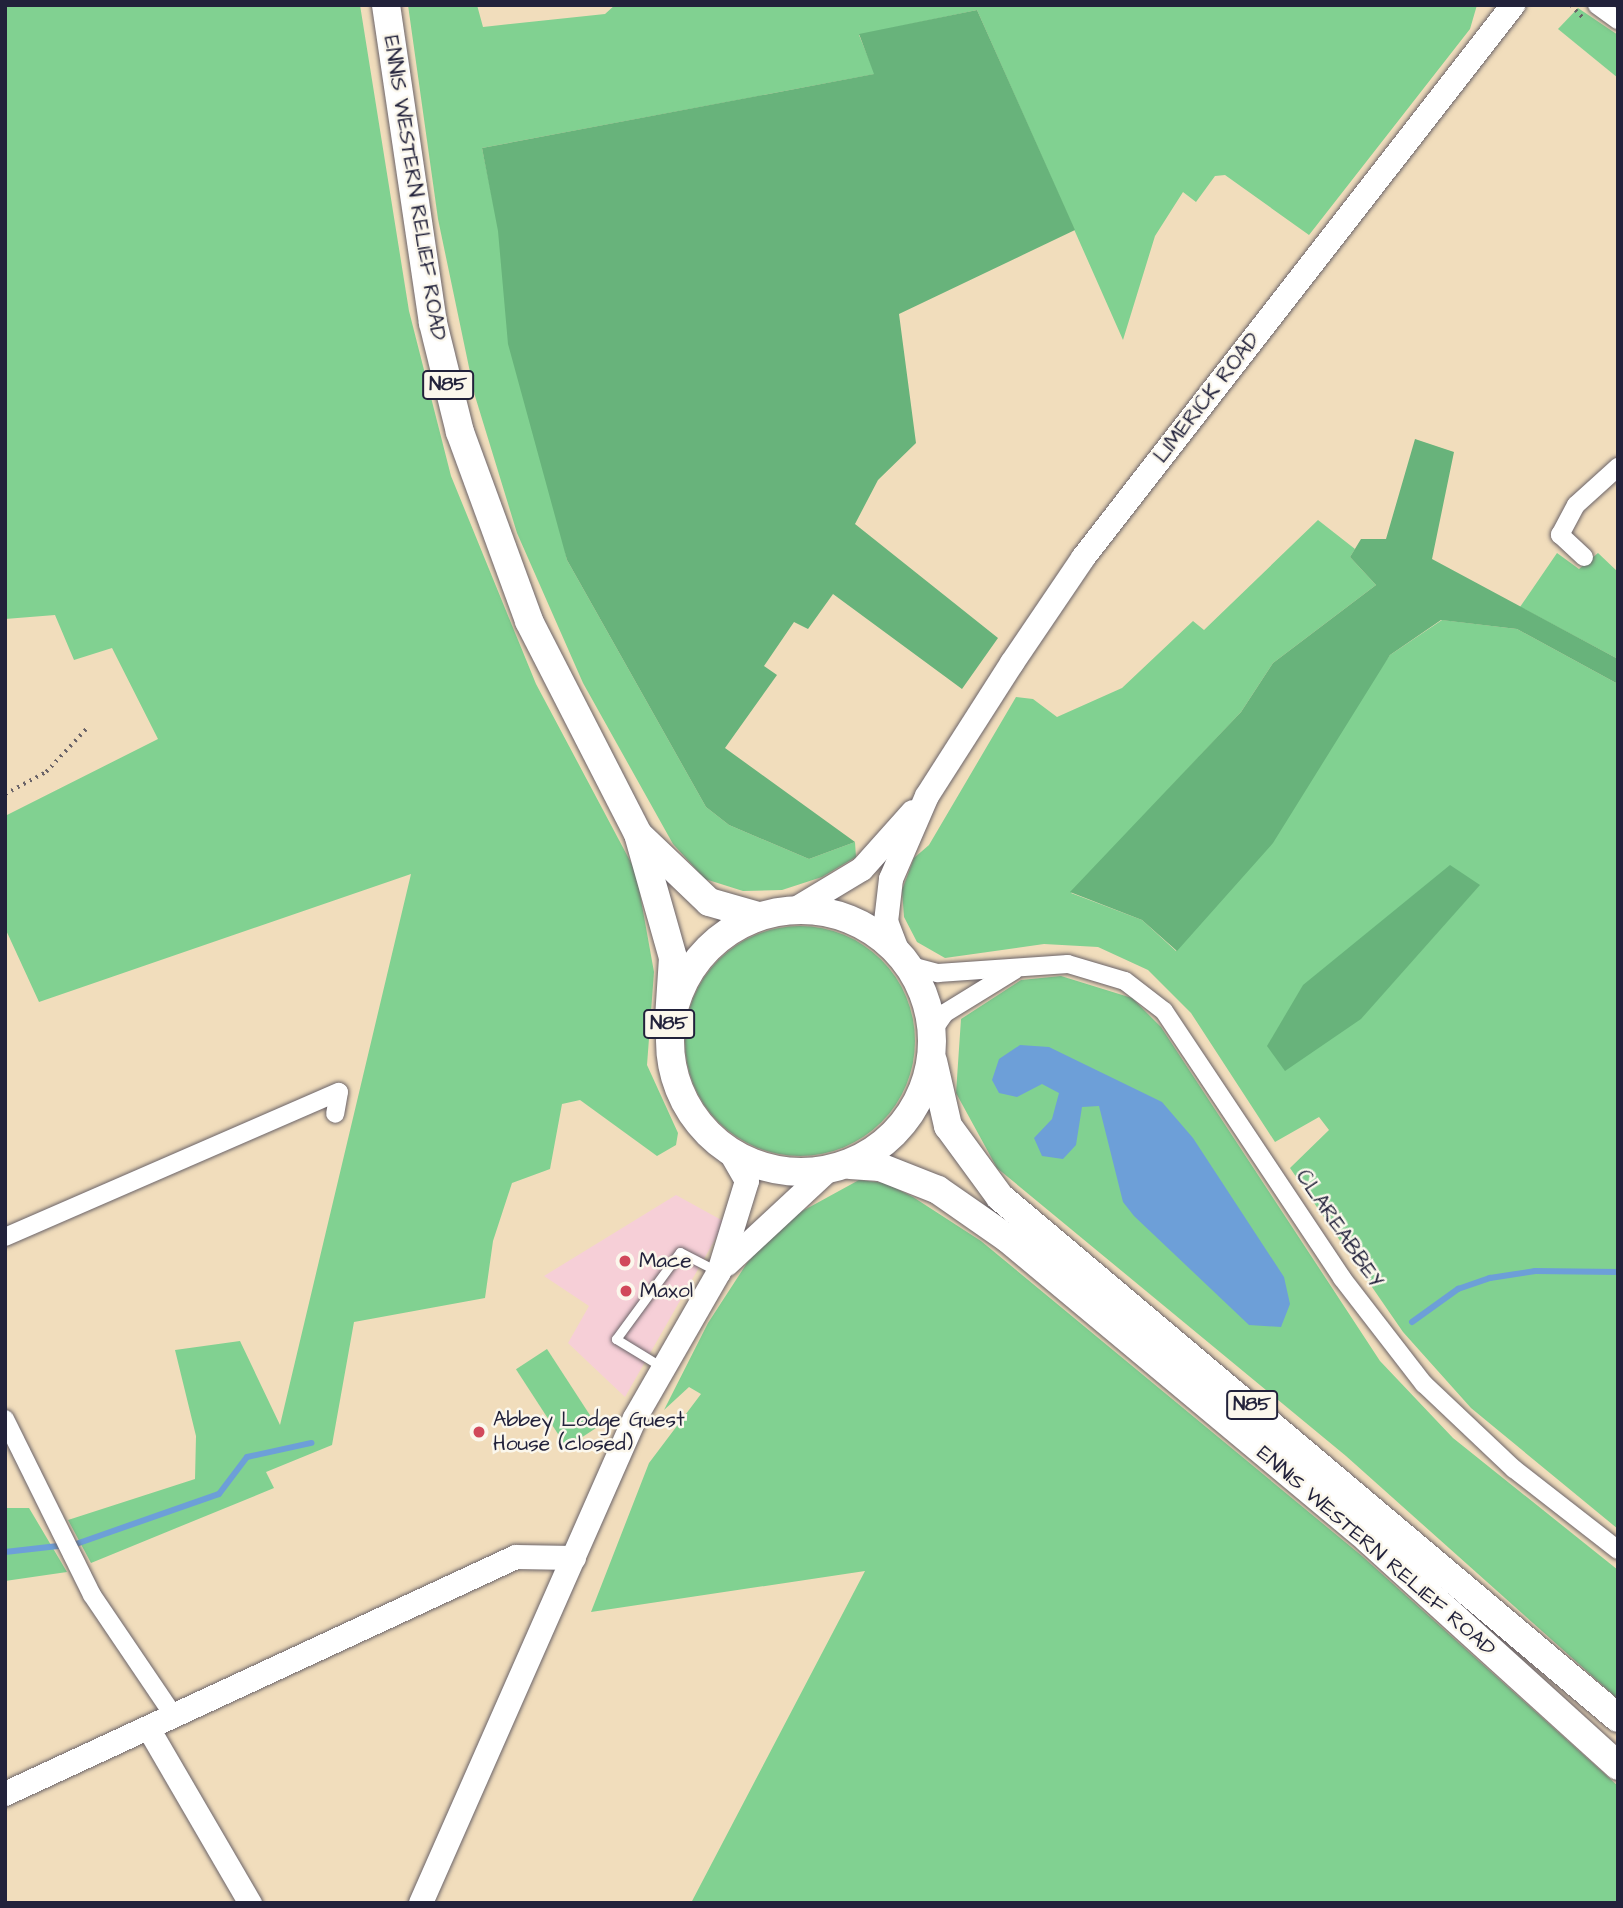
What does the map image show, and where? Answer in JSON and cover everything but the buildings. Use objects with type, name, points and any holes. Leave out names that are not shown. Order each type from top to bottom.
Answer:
[{"type":"main road","name":"ENNIS WESTERN RELIEF ROAD","points":[[386,5],[433,323],[460,432],[529,621],[638,834],[673,958],[669,1019]]},
{"type":"main road","name":"LIMERICK ROAD","points":[[927,796],[1083,558],[1508,7]]},
{"type":"main road","points":[[794,910],[862,869],[927,796]]},
{"type":"main road","points":[[904,958],[886,922],[891,879],[927,796]]},
{"type":"main road","name":"ENNIS WESTERN RELIEF ROAD","points":[[638,834],[709,902],[758,916]]},
{"type":"main road","name":"N85","points":[[794,910],[862,926],[904,958],[933,1030],[933,1061],[906,1122],[838,1168],[782,1169],[730,1151],[683,1099],[668,1049],[669,1019],[691,965],[711,943],[758,916],[794,910]]},
{"type":"main road","name":"ENNIS WESTERN RELIEF ROAD","points":[[933,1061],[948,1126],[1000,1197],[1618,1718]]},
{"type":"main road","points":[[421,1903],[574,1558],[663,1368],[719,1272],[747,1181],[730,1151]]},
{"type":"main road","name":"ENNIS WESTERN RELIEF ROAD","points":[[838,1168],[880,1167],[938,1190],[1007,1238],[1368,1540],[1618,1766]]},
{"type":"main road","points":[[719,1272],[838,1168]]},
{"type":"main road","points":[[5,1794],[516,1557],[574,1558]]},
{"type":"street","points":[[1597,5],[1618,20]]},
{"type":"street","points":[[1584,556],[1560,535],[1576,505],[1618,467]]},
{"type":"street","name":"CLAREABBEY","points":[[904,958],[938,973],[1025,965],[1098,970],[1164,1011],[1342,1278],[1424,1384],[1514,1469],[1618,1550]]},
{"type":"street","name":"CLAREABBEY","points":[[933,1030],[982,986],[1025,965]]},
{"type":"street","points":[[5,1237],[339,1092],[334,1114]]},
{"type":"street","points":[[5,1419],[58,1534],[174,1716]]},
{"type":"street","points":[[148,1728],[250,1903]]},
{"type":"lane","points":[[663,1368],[616,1339],[680,1252],[719,1272]]},
{"type":"path","points":[[5,794],[46,772],[88,727]]},
{"type":"shaded area","name":"Maxol","points":[[676,1195],[725,1222],[625,1397],[568,1343],[589,1306],[544,1276]]},
{"type":"green space","points":[[5,5],[360,5],[409,311],[451,476],[536,684],[636,872],[654,972],[647,1065],[678,1133],[676,1145],[657,1156],[580,1100],[562,1104],[550,1169],[512,1183],[493,1241],[485,1298],[354,1322],[332,1445],[266,1472],[274,1488],[91,1563],[68,1520],[195,1479],[196,1436],[175,1350],[240,1341],[280,1425],[411,874],[39,1002],[5,928],[5,816],[158,739],[112,648],[74,660],[55,615],[5,619]]},
{"type":"green space","points":[[408,5],[477,5],[483,27],[605,14],[615,5],[1477,5],[1470,29],[1309,235],[1225,175],[1215,176],[1196,202],[1183,192],[1155,236],[1123,340],[977,10],[859,35],[875,74],[482,148],[567,560],[706,807],[729,825],[809,859],[855,842],[856,857],[822,877],[782,890],[743,891],[705,879],[673,844],[583,683],[517,533],[475,396],[438,219]]},
{"type":"green space","points":[[1578,8],[1618,35],[1618,78],[1558,29]]},
{"type":"green space","points":[[977,10],[1075,230],[899,314],[916,443],[878,480],[855,524],[998,638],[962,689],[833,594],[808,629],[794,622],[764,666],[777,675],[725,748],[855,842],[809,859],[729,825],[706,807],[567,560],[508,344],[498,231],[482,148],[874,74],[859,34]]},
{"type":"green space","points":[[1415,439],[1454,452],[1432,559],[1618,659],[1618,684],[1517,629],[1441,620],[1390,655],[1273,843],[1177,951],[1142,920],[1070,892],[1241,712],[1273,663],[1376,585],[1350,557],[1361,539],[1386,539]]},
{"type":"green space","points":[[1318,520],[1355,549],[1350,557],[1376,585],[1273,663],[1241,712],[1071,893],[1142,920],[1176,951],[1390,655],[1442,620],[1517,629],[1618,684],[1618,1529],[1471,1408],[1403,1332],[1290,1168],[1329,1130],[1319,1117],[1275,1142],[1191,1013],[1148,970],[1098,947],[1044,944],[945,958],[917,942],[904,917],[902,890],[914,858],[929,845],[1016,697],[1033,699],[1057,717],[1122,688],[1193,621],[1204,630]]},
{"type":"green space","points":[[1557,553],[1579,569],[1598,553],[1618,572],[1618,659],[1520,607]]},
{"type":"green space","points":[[1450,865],[1480,885],[1361,1019],[1285,1071],[1267,1046],[1303,985]]},
{"type":"green space","points":[[789,926],[811,926],[844,934],[882,959],[907,997],[913,1018],[913,1064],[907,1085],[882,1123],[844,1148],[811,1156],[789,1156],[756,1148],[718,1123],[693,1085],[685,1052],[685,1030],[693,997],[718,959],[756,934]]},
{"type":"green space","points":[[1061,976],[1132,998],[1161,1027],[1380,1361],[1453,1438],[1618,1570],[1618,1699],[1346,1456],[997,1168],[956,1093],[961,1019],[1021,980]]},
{"type":"green space","points":[[859,1180],[885,1183],[913,1197],[981,1241],[1362,1556],[1618,1786],[1618,1903],[691,1903],[865,1571],[591,1612],[649,1463],[701,1394],[689,1387],[664,1410],[708,1323],[747,1263],[786,1220]]},
{"type":"green space","points":[[547,1349],[598,1427],[567,1447],[516,1369]]},
{"type":"green space","points":[[5,1508],[29,1508],[67,1572],[5,1581]]},
{"type":"water","points":[[1020,1045],[1049,1047],[1162,1102],[1193,1138],[1284,1277],[1290,1304],[1281,1327],[1249,1325],[1134,1216],[1123,1202],[1099,1106],[1082,1107],[1076,1145],[1063,1159],[1042,1156],[1034,1138],[1052,1119],[1059,1093],[1042,1084],[1017,1097],[999,1093],[992,1080],[999,1059]]},
{"type":"waterway","points":[[1412,1322],[1458,1289],[1490,1278],[1535,1271],[1618,1272]]},
{"type":"waterway","points":[[5,1552],[76,1544],[219,1494],[247,1457],[311,1443]]},
{"type":"place","name":"Mace","points":[[625,1261]]},
{"type":"place","name":"Maxol","points":[[626,1291]]},
{"type":"place","name":"Abbey Lodge Guest House (closed)","points":[[479,1432]]}]
